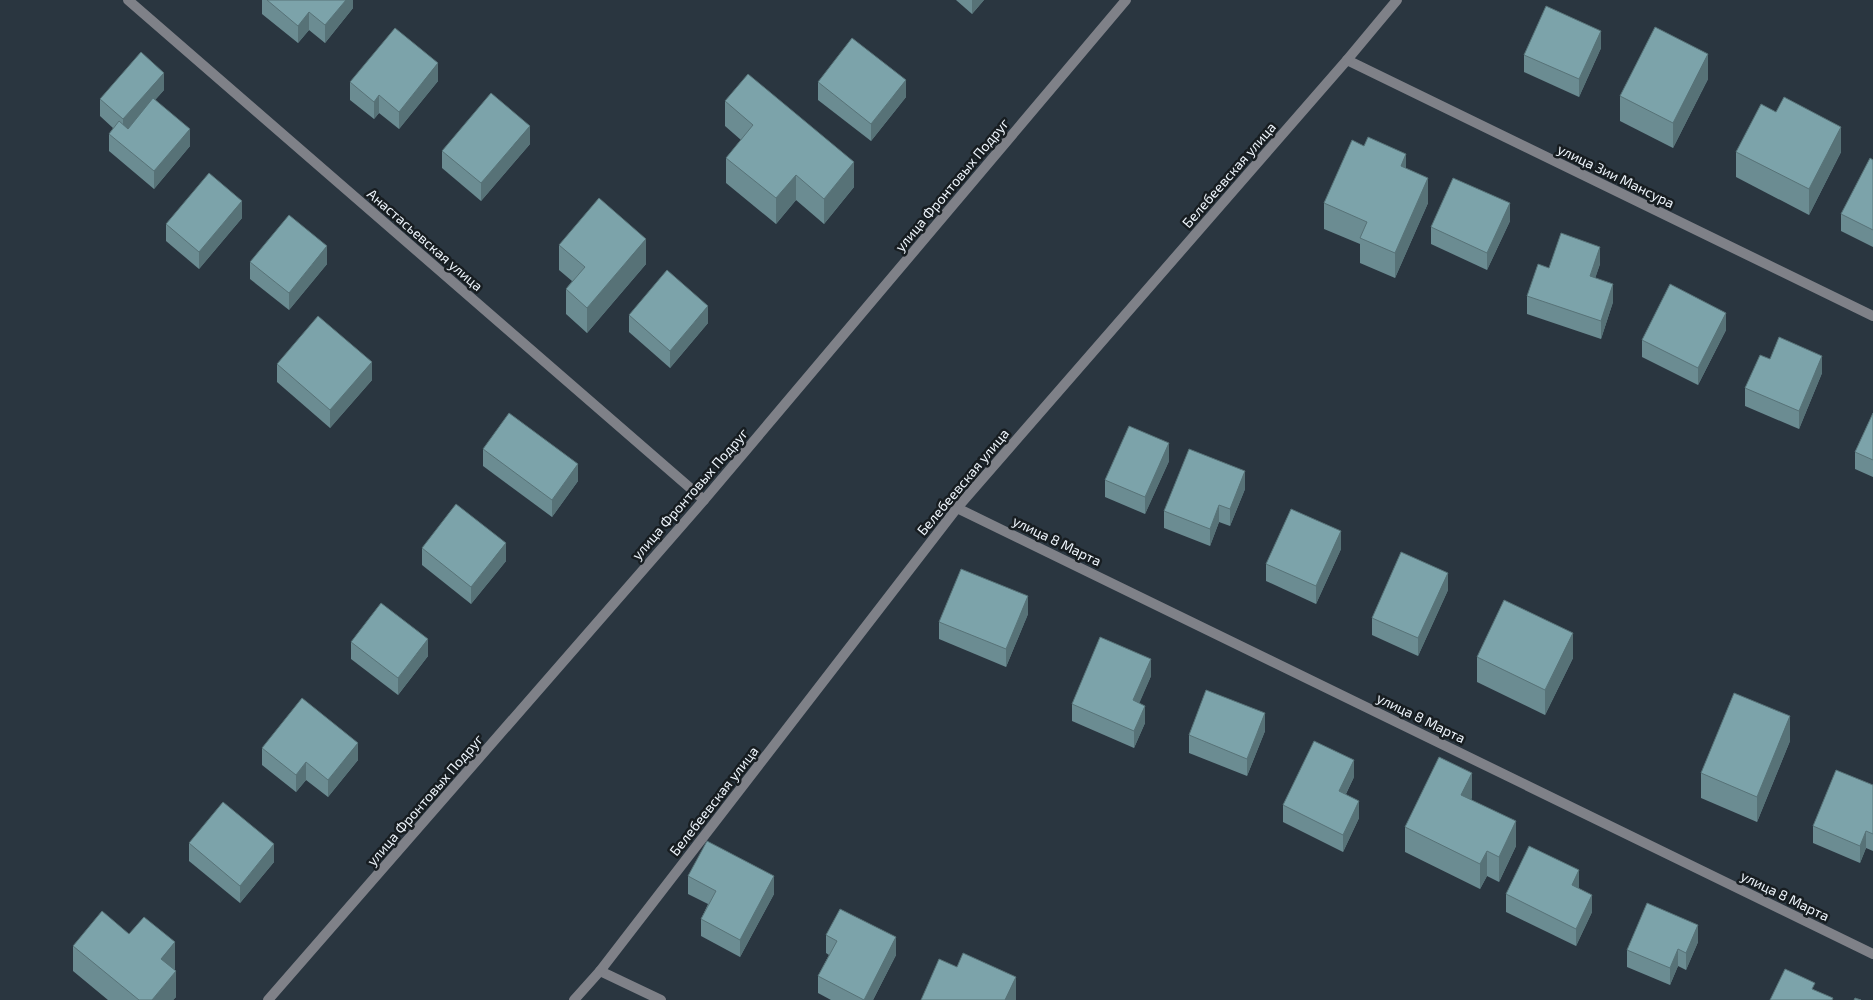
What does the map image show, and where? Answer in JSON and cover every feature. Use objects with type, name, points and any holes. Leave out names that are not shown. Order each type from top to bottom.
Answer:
[{"type":"street","name":"Анастасьевская улица","points":[[128,0],[704,500]]},
{"type":"street","name":"улица Фронтовых Подруг","points":[[268,1000],[704,500],[1126,0]]},
{"type":"street","name":"Белебеевская улица","points":[[574,1000],[600,971],[957,508],[1397,0]]},
{"type":"street","name":"улица Зии Мансура","points":[[1347,60],[1873,316]]},
{"type":"street","name":"улица 8 Марта","points":[[957,508],[1873,954]]},
{"type":"street","points":[[600,971],[661,1000]]},
{"type":"building","points":[[267,0],[346,0],[325,25],[309,12],[298,26]]},
{"type":"building","points":[[1546,6],[1601,31],[1579,79],[1524,55]]},
{"type":"building","points":[[1655,27],[1708,54],[1673,123],[1620,96]]},
{"type":"building","points":[[395,28],[438,63],[399,112],[379,95],[374,102],[350,82]]},
{"type":"building","points":[[852,38],[906,80],[871,124],[818,82]]},
{"type":"building","points":[[141,52],[164,73],[123,119],[100,99]]},
{"type":"building","points":[[748,74],[854,162],[824,199],[796,175],[776,198],[726,158],[753,125],[725,101]]},
{"type":"building","points":[[491,93],[530,126],[481,183],[442,151]]},
{"type":"building","points":[[1784,97],[1841,127],[1809,189],[1736,152],[1761,104],[1776,112]]},
{"type":"building","points":[[153,98],[190,129],[154,171],[109,134],[119,121],[128,129]]},
{"type":"building","points":[[1368,137],[1406,154],[1401,166],[1428,178],[1395,253],[1360,238],[1367,222],[1324,203],[1352,140],[1364,146]]},
{"type":"building","points":[[1870,158],[1873,160],[1873,230],[1841,214]]},
{"type":"building","points":[[209,173],[242,201],[199,252],[166,224]]},
{"type":"building","points":[[1453,178],[1510,203],[1487,253],[1431,227]]},
{"type":"building","points":[[599,198],[646,239],[587,308],[566,289],[585,267],[559,245]]},
{"type":"building","points":[[289,215],[327,246],[289,293],[250,262]]},
{"type":"building","points":[[1561,233],[1600,247],[1590,276],[1613,284],[1601,321],[1527,296],[1538,264],[1549,268]]},
{"type":"building","points":[[667,270],[708,306],[670,351],[629,315]]},
{"type":"building","points":[[1670,284],[1726,313],[1698,368],[1642,340]]},
{"type":"building","points":[[318,316],[372,362],[330,410],[277,364]]},
{"type":"building","points":[[1779,337],[1822,356],[1799,411],[1745,388],[1760,355],[1770,359]]},
{"type":"building","points":[[509,413],[578,464],[552,500],[483,449]]},
{"type":"building","points":[[1873,413],[1873,460],[1855,452]]},
{"type":"building","points":[[1129,426],[1169,443],[1145,497],[1105,480]]},
{"type":"building","points":[[1189,449],[1245,471],[1230,509],[1219,505],[1210,529],[1164,511]]},
{"type":"building","points":[[456,504],[506,543],[471,587],[422,548]]},
{"type":"building","points":[[1291,509],[1341,531],[1316,586],[1266,564]]},
{"type":"building","points":[[1401,552],[1448,573],[1418,638],[1372,618]]},
{"type":"building","points":[[961,569],[1028,596],[1006,649],[939,622]]},
{"type":"building","points":[[1504,600],[1573,633],[1545,690],[1477,657]]},
{"type":"building","points":[[381,603],[428,639],[398,678],[351,642]]},
{"type":"building","points":[[1100,637],[1151,659],[1133,700],[1145,706],[1134,731],[1072,704]]},
{"type":"building","points":[[1206,690],[1265,713],[1247,759],[1189,735]]},
{"type":"building","points":[[1734,693],[1790,716],[1757,797],[1701,773]]},
{"type":"building","points":[[302,698],[358,743],[328,780],[306,762],[296,775],[262,748]]},
{"type":"building","points":[[1314,741],[1354,760],[1339,791],[1359,801],[1343,835],[1283,805]]},
{"type":"building","points":[[1439,757],[1472,773],[1461,795],[1516,821],[1499,857],[1487,851],[1480,864],[1405,827]]},
{"type":"building","points":[[1836,770],[1873,785],[1873,834],[1866,831],[1860,846],[1813,826]]},
{"type":"building","points":[[223,802],[274,844],[240,886],[189,843]]},
{"type":"building","points":[[707,841],[774,876],[740,940],[701,919],[716,891],[688,876]]},
{"type":"building","points":[[1529,846],[1579,870],[1572,885],[1592,895],[1576,929],[1506,894]]},
{"type":"building","points":[[1647,903],[1698,925],[1686,953],[1678,949],[1670,968],[1627,950]]},
{"type":"building","points":[[840,909],[896,937],[864,1000],[818,976],[837,941],[826,935]]},
{"type":"building","points":[[102,911],[129,934],[144,917],[175,942],[161,959],[176,971],[152,1000],[139,1000],[73,946]]},
{"type":"building","points":[[963,953],[1016,977],[1005,1000],[921,1000],[939,959],[957,967]]},
{"type":"building","points":[[1785,969],[1815,983],[1812,989],[1833,998],[1832,1000],[1770,1000]]}]
